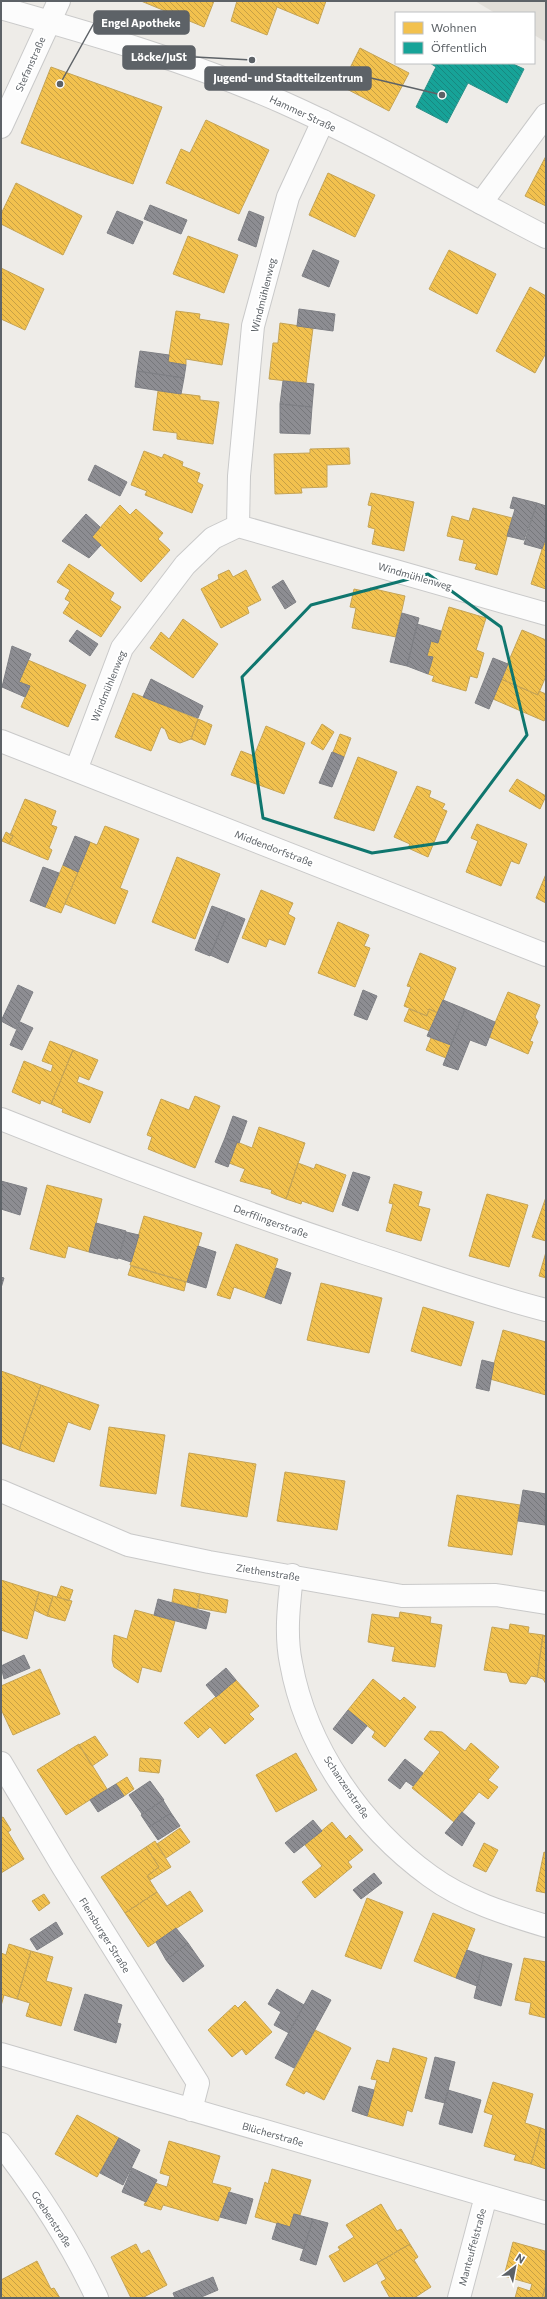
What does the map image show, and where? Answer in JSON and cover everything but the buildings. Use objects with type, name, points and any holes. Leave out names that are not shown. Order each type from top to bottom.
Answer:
[{"type":"street","name":"Stefanstraße","points":[[1,127],[59,1]]},
{"type":"street","name":"Hammer Straße","points":[[1,8],[181,63],[240,85],[323,120],[546,237]]},
{"type":"street","points":[[481,203],[546,115]]},
{"type":"street","name":"Windmühlenweg","points":[[238,526],[239,476],[253,326],[288,197],[323,120]]},
{"type":"street","name":"Windmühlenweg","points":[[76,770],[122,648],[185,565],[213,538],[238,526],[546,614]]},
{"type":"street","name":"Middendorfstraße","points":[[1,741],[546,955]]},
{"type":"street","name":"Derfflingerstraße","points":[[1,1119],[117,1166],[308,1234],[499,1298],[546,1310]]},
{"type":"street","name":"Ziethenstraße","points":[[1,1491],[128,1545],[209,1562],[402,1596],[496,1595],[546,1603]]},
{"type":"street","name":"Schanzenstraße","points":[[292,1576],[287,1615],[290,1662],[304,1711],[327,1762],[362,1813],[397,1849],[430,1877],[468,1898],[515,1917],[546,1926]]},
{"type":"street","name":"Flensburger Straße","points":[[1,1763],[63,1867],[198,2083],[191,2110]]},
{"type":"street","name":"Blücherstraße","points":[[1,2054],[546,2213]]},
{"type":"street","name":"Goebenstraße","points":[[1,2144],[42,2201],[70,2246],[97,2298]]},
{"type":"street","name":"Manteuffelstraße","points":[[459,2298],[486,2196]]},
{"type":"highlighted area","points":[[428,574],[501,627],[527,735],[447,842],[372,853],[263,818],[242,677],[311,605]]},
{"type":"shaded area","points":[[475,1],[546,1],[546,42],[535,36],[535,12],[493,12]]},
{"type":"place","name":"Löcke/JuSt","points":[[252,60]]},
{"type":"place","name":"Engel Apotheke","points":[[60,84]]},
{"type":"place","name":"Jugend- und Stadtteilzentrum","points":[[442,95]]}]
